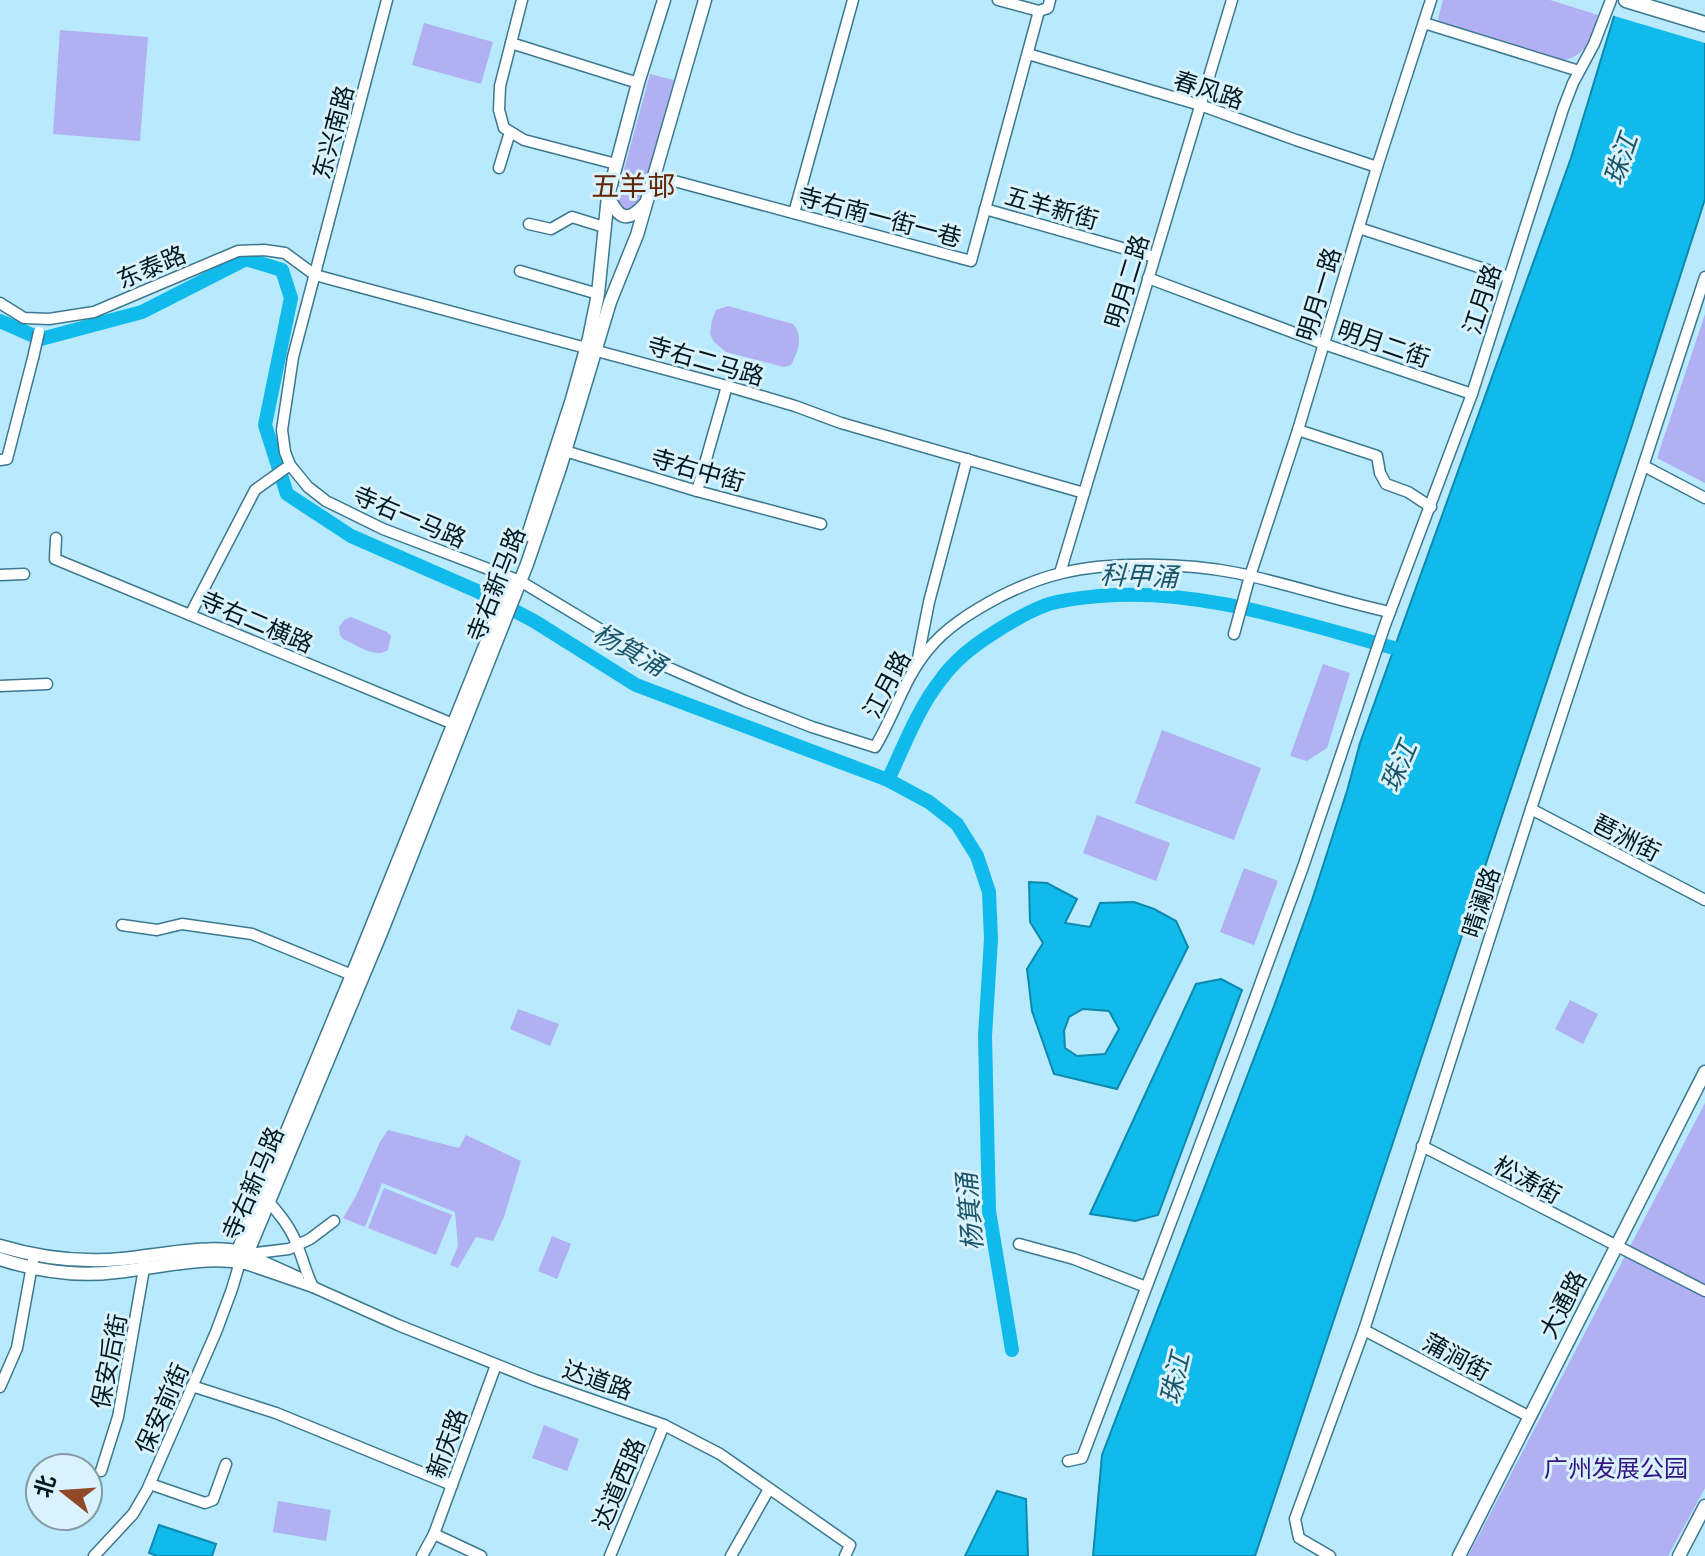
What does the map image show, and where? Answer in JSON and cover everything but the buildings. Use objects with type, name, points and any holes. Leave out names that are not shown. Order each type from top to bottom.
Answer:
[{"type":"highway","points":[[1626,0],[1705,24]]},
{"type":"main road","name":"寺右新马路","points":[[242,1256],[269,1202],[381,933],[565,451],[591,349],[608,196],[664,0]]},
{"type":"main road","name":"寺右新马路","points":[[515,583],[591,349],[637,235],[705,0]]},
{"type":"main road","points":[[608,196],[615,210],[625,217],[634,215],[647,202]]},
{"type":"main road","name":"寺右新马路","points":[[242,1256],[352,975],[458,726]]},
{"type":"main road","name":"大通路","points":[[1459,1556],[1705,1072]]},
{"type":"main road","name":"达道路","points":[[0,1246],[60,1272],[113,1273],[145,1262],[205,1251],[242,1256]]},
{"type":"main road","name":"达道路","points":[[0,1259],[33,1261]]},
{"type":"main road","points":[[1679,1556],[1705,1506]]},
{"type":"street","name":"东兴南路","points":[[315,275],[387,0]]},
{"type":"street","points":[[522,0],[500,86],[499,110],[504,128],[524,140],[616,164]]},
{"type":"street","points":[[794,213],[853,0]]},
{"type":"street","points":[[998,0],[1039,11],[1048,8],[1050,0]]},
{"type":"street","name":"明月二路","points":[[1060,573],[1232,0]]},
{"type":"street","name":"明月一路","points":[[1234,634],[1377,167],[1433,0]]},
{"type":"street","name":"江月路","points":[[1068,1461],[1082,1458],[1275,945],[1385,625],[1472,394],[1563,109],[1611,0]]},
{"type":"street","name":"寺右南一街一巷","points":[[667,179],[971,261],[1039,11]]},
{"type":"street","points":[[1424,23],[1579,71]]},
{"type":"street","points":[[511,43],[638,83]]},
{"type":"street","name":"春风路","points":[[1028,54],[1200,105],[1377,167]]},
{"type":"street","points":[[499,168],[510,132]]},
{"type":"street","name":"五羊新街","points":[[985,209],[1154,257]]},
{"type":"street","points":[[529,224],[551,229],[572,217],[604,227]]},
{"type":"street","points":[[1359,228],[1509,277]]},
{"type":"street","name":"东泰路","points":[[0,303],[24,318],[42,319],[94,312],[238,251],[285,253],[315,275]]},
{"type":"street","points":[[520,271],[598,294]]},
{"type":"street","name":"寺右二马路","points":[[315,275],[727,386],[841,423],[1084,493]]},
{"type":"street","points":[[190,615],[255,490],[290,465],[283,441],[283,417],[293,357],[315,275]]},
{"type":"street","name":"晴澜路","points":[[1330,1556],[1299,1538],[1295,1519],[1364,1330],[1705,277]]},
{"type":"street","name":"明月二街","points":[[1148,278],[1324,344],[1472,394]]},
{"type":"street","points":[[0,460],[7,459],[42,319]]},
{"type":"street","points":[[697,491],[727,386]]},
{"type":"street","points":[[1298,430],[1377,456],[1386,484],[1408,492],[1431,507]]},
{"type":"street","name":"寺右中街","points":[[565,451],[821,524]]},
{"type":"street","points":[[917,664],[929,602],[967,459]]},
{"type":"street","name":"寺右一马路","points":[[290,465],[308,487],[326,501],[383,529],[515,583],[653,661],[812,727],[875,747]]},
{"type":"street","points":[[1644,466],[1705,498]]},
{"type":"street","name":"寺右二横路","points":[[56,538],[55,559],[458,726]]},
{"type":"street","name":"江月路","points":[[875,747],[917,664],[938,638],[967,615],[1011,591],[1060,573],[1093,568],[1163,566],[1217,570],[1390,612]]},
{"type":"street","points":[[0,575],[24,574]]},
{"type":"street","points":[[0,686],[47,684]]},
{"type":"street","name":"琶洲街","points":[[1531,809],[1705,900]]},
{"type":"street","points":[[122,925],[157,930],[182,924],[252,934],[352,975]]},
{"type":"street","name":"松涛街","points":[[1422,1146],[1705,1291]]},
{"type":"street","points":[[269,1202],[288,1226],[313,1287]]},
{"type":"street","points":[[242,1256],[289,1249],[310,1239],[334,1221]]},
{"type":"street","points":[[1019,1244],[1074,1259],[1146,1287]]},
{"type":"street","name":"达道路","points":[[242,1256],[287,1271],[313,1287],[496,1365],[664,1425],[720,1454],[848,1551]]},
{"type":"street","name":"保安前街","points":[[94,1556],[133,1514],[150,1484],[220,1322],[242,1256]]},
{"type":"street","points":[[0,1387],[17,1348],[33,1261]]},
{"type":"street","name":"保安后街","points":[[104,1461],[118,1417],[145,1262]]},
{"type":"street","name":"蒲涧街","points":[[1364,1330],[1530,1417]]},
{"type":"street","name":"新庆路","points":[[422,1556],[434,1534],[496,1365]]},
{"type":"street","points":[[192,1386],[276,1413],[452,1485]]},
{"type":"street","name":"达道西路","points":[[610,1556],[664,1425]]},
{"type":"street","points":[[150,1484],[205,1503],[213,1500],[226,1464]]},
{"type":"street","points":[[731,1556],[769,1489]]},
{"type":"street","points":[[434,1534],[481,1556]]},
{"type":"green space","points":[[1443,0],[1550,0],[1598,15],[1586,46],[1575,56],[1558,61],[1447,29],[1438,19]]},
{"type":"green space","points":[[424,23],[493,42],[481,84],[412,65]]},
{"type":"green space","points":[[60,30],[148,37],[140,141],[53,134]]},
{"type":"green space","points":[[650,74],[674,80],[639,204],[627,211],[616,199]]},
{"type":"green space","points":[[728,306],[793,324],[799,339],[791,365],[784,367],[726,352],[714,342],[710,334],[712,320],[716,310]]},
{"type":"green space","points":[[1705,314],[1705,483],[1657,458]]},
{"type":"green space","points":[[351,617],[387,632],[391,636],[388,650],[372,652],[343,639],[339,627]]},
{"type":"green space","points":[[1323,664],[1350,673],[1327,748],[1307,761],[1290,756]]},
{"type":"green space","points":[[1162,730],[1261,768],[1234,840],[1135,803]]},
{"type":"green space","points":[[1097,815],[1170,843],[1156,881],[1083,853]]},
{"type":"green space","points":[[1244,868],[1278,881],[1254,945],[1220,932]]},
{"type":"green space","points":[[1570,1000],[1598,1014],[1583,1044],[1555,1029]]},
{"type":"green space","points":[[518,1009],[559,1024],[550,1046],[510,1029]]},
{"type":"green space","name":"广州发展公园","points":[[1705,1103],[1705,1488],[1668,1556],[1468,1556]]},
{"type":"green space","points":[[388,1130],[459,1148],[466,1135],[521,1161],[504,1217],[493,1241],[476,1237],[458,1268],[450,1265],[458,1246],[455,1212],[382,1183],[365,1227],[343,1218]]},
{"type":"green space","points":[[384,1188],[452,1215],[436,1255],[368,1228]]},
{"type":"green space","points":[[552,1236],[571,1244],[557,1279],[538,1271]]},
{"type":"green space","points":[[544,1425],[579,1439],[567,1471],[532,1458]]},
{"type":"green space","points":[[278,1501],[331,1510],[326,1541],[273,1532]]},
{"type":"water","name":"珠江","points":[[1619,0],[1705,0],[1705,199],[1255,1556],[1093,1556],[1102,1455],[1312,900],[1360,743],[1571,158]]},
{"type":"water","points":[[1029,882],[1047,883],[1077,899],[1065,923],[1090,927],[1100,903],[1134,902],[1176,921],[1188,947],[1117,1089],[1054,1074],[1032,1011],[1027,969],[1043,943],[1030,922]],"holes":[[[1083,1009],[1109,1011],[1119,1029],[1105,1054],[1077,1056],[1065,1048],[1064,1031],[1069,1017]]]},
{"type":"water","points":[[1221,979],[1242,990],[1158,1215],[1135,1221],[1090,1214],[1196,984]]},
{"type":"water","points":[[997,1491],[1026,1499],[1028,1556],[965,1556]]},
{"type":"water","points":[[159,1525],[216,1544],[212,1556],[157,1556],[149,1553]]},
{"type":"pier","points":[[1615,0],[1705,0],[1705,43],[1611,15]]},
{"type":"waterway","name":"杨箕涌","points":[[0,321],[41,339],[142,312],[246,259],[282,270],[291,298],[265,425],[287,494],[351,536],[477,591],[534,621],[636,685],[888,780],[929,802],[957,824],[977,856],[989,892],[991,939],[985,1036],[989,1211],[1012,1350]]},
{"type":"waterway","name":"科甲涌","points":[[888,780],[926,702],[953,665],[978,643],[1012,622],[1059,601],[1100,596],[1178,597],[1295,620],[1409,652]]},
{"type":"district","name":"五羊邨","points":[[633,185]]}]
